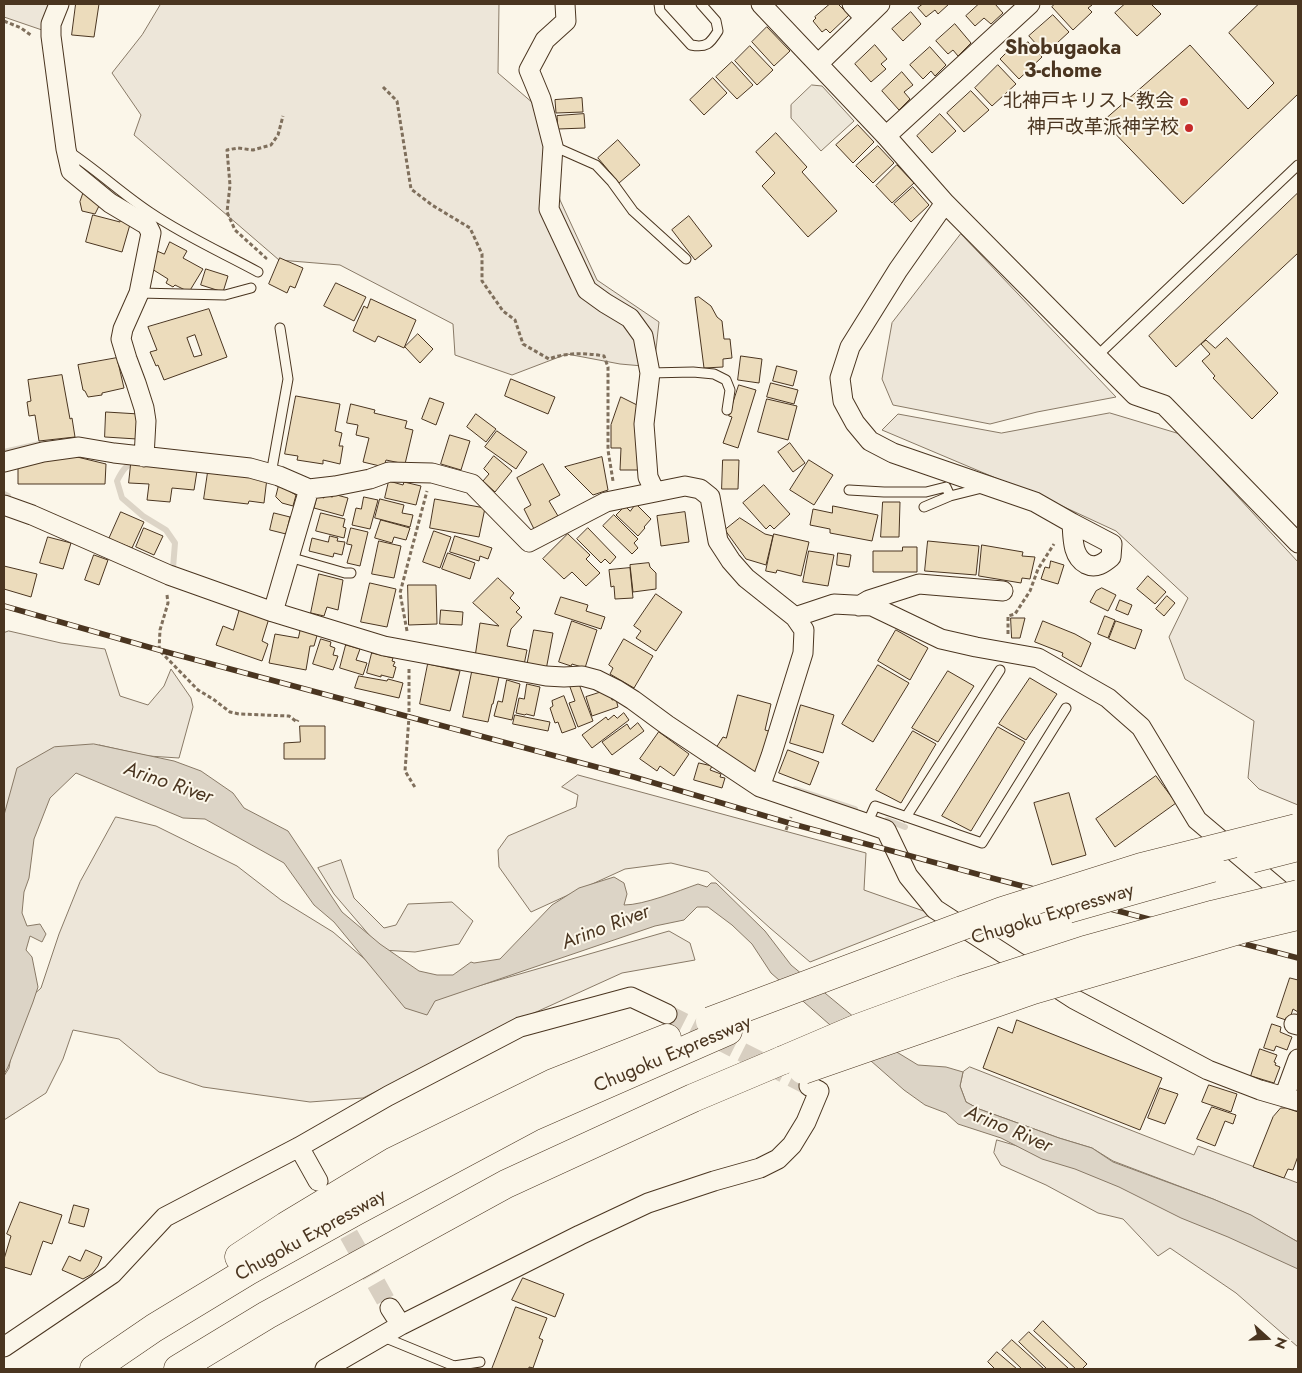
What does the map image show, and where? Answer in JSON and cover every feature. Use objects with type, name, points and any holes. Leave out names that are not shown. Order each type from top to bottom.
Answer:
[{"type":"highway","name":"Chugoku Expressway","points":[[94,1369],[154,1328],[248,1271],[364,1206],[532,1117],[719,1026],[1032,919],[1198,872],[1298,834]]},
{"type":"highway","points":[[178,1369],[267,1315],[506,1184],[693,1098],[798,1072],[858,1028],[962,990],[1085,950],[1214,914],[1298,894]]},
{"type":"highway","points":[[199,1369],[403,1256],[580,1169],[700,1113],[798,1072],[1033,990],[1239,930],[1298,916]]},
{"type":"highway","points":[[87,1369],[150,1318],[278,1231],[394,1161],[553,1083],[719,1026]]},
{"type":"street","points":[[59,4],[52,24],[51,36],[66,150],[71,171],[110,203],[148,225],[150,229],[151,236],[139,293],[123,329],[121,339],[144,408],[146,421],[144,457]]},
{"type":"street","points":[[565,4],[566,21],[545,40],[529,70],[541,99],[553,146],[550,209],[587,290],[630,318],[643,336],[650,373],[644,424],[648,477],[655,492]]},
{"type":"street","points":[[761,4],[886,136],[945,203],[1134,394],[1164,404],[1298,542]]},
{"type":"street","points":[[852,4],[865,18]]},
{"type":"street","points":[[818,64],[880,4]]},
{"type":"street","points":[[886,136],[1030,4]]},
{"type":"street","points":[[945,203],[898,270],[850,347],[840,378],[843,401],[855,423],[870,441],[893,453],[1035,502],[1072,523]]},
{"type":"street","points":[[4,462],[43,452],[80,447],[144,457],[250,468],[309,489],[370,479],[390,472],[432,473],[472,484],[530,542],[606,502],[685,486],[700,489],[710,497],[718,541],[731,561],[746,578],[795,617],[804,630],[804,654],[772,756],[760,787]]},
{"type":"street","points":[[273,612],[309,489]]},
{"type":"street","points":[[4,505],[32,515],[169,575],[273,612],[356,638],[410,652],[546,676],[582,676],[596,680],[634,700],[667,725],[760,787],[886,830],[908,876],[935,909],[1074,999],[1208,1070],[1260,1090],[1291,1099],[1298,1060]]},
{"type":"street","points":[[859,606],[869,600],[919,584],[1003,591]]},
{"type":"street","points":[[795,617],[834,604],[872,606],[941,639],[1038,658],[1108,698],[1141,727],[1197,820],[1298,905]]},
{"type":"street","points":[[4,1347],[112,1274],[166,1217],[299,1147],[388,1096],[520,1027],[631,997],[667,1014]]},
{"type":"street","points":[[325,1369],[401,1325],[648,1203],[760,1168],[778,1159],[792,1145],[806,1122],[819,1091],[798,1072]]},
{"type":"street","points":[[299,1147],[318,1181]]},
{"type":"street","points":[[390,1308],[401,1325]]},
{"type":"lane","points":[[659,4],[660,11],[691,44],[698,46],[706,45],[718,31],[716,21],[700,4]]},
{"type":"lane","points":[[553,146],[596,165],[612,182],[633,212],[686,259]]},
{"type":"lane","points":[[66,150],[86,163],[152,214],[258,272]]},
{"type":"lane","points":[[1097,356],[1298,165]]},
{"type":"lane","points":[[139,293],[225,295],[251,288]]},
{"type":"lane","points":[[271,474],[288,379],[280,328]]},
{"type":"lane","points":[[650,373],[693,372],[714,374],[726,380],[730,390],[726,410]]},
{"type":"lane","points":[[924,507],[950,496],[990,486]]},
{"type":"lane","points":[[849,490],[926,492],[946,487],[950,496]]},
{"type":"lane","points":[[289,557],[352,574]]},
{"type":"lane","points":[[906,817],[1000,670]]},
{"type":"lane","points":[[867,824],[876,806],[982,843],[1066,708]]},
{"type":"lane","points":[[381,1336],[454,1366],[480,1362]]},
{"type":"path","points":[[383,87],[397,100],[411,189],[432,205],[470,228],[482,254],[482,281],[503,312],[515,320],[524,344],[549,359],[560,355],[588,354],[604,356],[608,368],[608,450],[617,500]]},
{"type":"path","points":[[266,258],[235,230],[227,212],[230,185],[227,150],[238,148],[253,150],[270,145],[278,135],[283,116]]},
{"type":"path","points":[[1006,652],[1009,638],[1008,616],[1015,614],[1030,591],[1038,569],[1058,536],[1072,523]]},
{"type":"path","points":[[169,575],[168,603],[160,630],[159,650],[198,690],[230,712],[289,716],[297,722],[298,720]]},
{"type":"shaded area","points":[[4,4],[52,4],[42,30],[4,17]]},
{"type":"shaded area","points":[[161,4],[499,4],[498,73],[541,110],[560,200],[597,280],[659,322],[654,367],[620,364],[567,354],[512,375],[455,355],[453,324],[340,265],[279,260],[134,135],[141,115],[112,73],[142,35]]},
{"type":"shaded area","points":[[812,85],[822,86],[854,121],[821,151],[791,118],[791,105]]},
{"type":"shaded area","points":[[961,234],[1116,397],[1037,412],[990,424],[893,405],[882,379],[892,323]]},
{"type":"shaded area","points":[[1110,413],[1180,434],[1298,562],[1298,805],[1259,789],[1248,778],[1254,721],[1185,679],[1169,637],[1188,598],[1116,531],[1062,506],[882,430],[898,414],[1001,433]]},
{"type":"shaded area","points":[[9,631],[61,643],[105,649],[120,696],[148,705],[164,686],[171,669],[191,698],[193,707],[179,758],[148,756],[99,745],[4,832],[4,633]]},
{"type":"shaded area","points":[[578,775],[866,853],[864,890],[932,914],[810,962],[708,872],[671,863],[625,869],[531,912],[499,867],[498,850],[508,836],[576,807],[578,795],[562,787]]},
{"type":"shaded area","points":[[116,817],[156,826],[237,866],[281,900],[333,932],[401,990],[478,986],[669,931],[690,943],[695,960],[622,973],[523,1018],[363,1098],[310,1102],[203,1087],[159,1072],[119,1039],[73,1030],[63,1059],[46,1093],[4,1120],[4,1076],[9,1068],[19,1008],[41,988],[59,934],[80,882]]},
{"type":"shaded area","points":[[341,860],[354,898],[384,928],[396,925],[408,904],[452,902],[473,921],[459,944],[415,952],[382,950],[334,894],[318,868]]},
{"type":"shaded area","points":[[970,1067],[1194,1155],[1198,1146],[1298,1183],[1298,1242],[1250,1215],[1113,1161],[1092,1148],[979,1109],[966,1102],[960,1086],[963,1072]]},
{"type":"shaded area","points":[[997,1140],[1113,1178],[1298,1265],[1298,1347],[1236,1293],[1170,1248],[1158,1256],[1123,1219],[1098,1213],[1046,1185],[1001,1165],[994,1153]]},
{"type":"water","name":"Arino River","points":[[94,744],[174,761],[201,771],[233,793],[244,808],[288,831],[342,912],[380,944],[419,971],[437,975],[453,975],[471,962],[500,959],[552,905],[579,888],[614,877],[624,883],[627,894],[624,905],[651,900],[698,884],[707,887],[711,883],[716,883],[765,931],[791,965],[895,1051],[918,1065],[946,1067],[963,1072],[960,1086],[966,1102],[979,1109],[1092,1148],[1113,1162],[1251,1215],[1298,1242],[1298,1269],[1181,1218],[1119,1187],[1075,1169],[1042,1159],[1001,1138],[958,1124],[946,1113],[925,1105],[904,1090],[771,973],[752,944],[732,925],[708,907],[697,907],[684,920],[655,926],[435,1001],[427,1015],[405,1008],[334,922],[314,905],[284,863],[205,819],[183,818],[76,773],[50,798],[34,839],[22,913],[27,926],[40,924],[46,934],[42,942],[30,936],[26,950],[32,957],[38,987],[4,1074],[4,815],[17,768],[54,747]]},
{"type":"building","points":[[76,4],[99,4],[94,37],[72,35]]},
{"type":"building","points":[[830,4],[838,4],[849,15],[830,33],[826,29],[822,32],[813,21]]},
{"type":"building","points":[[923,4],[949,4],[938,14],[935,10],[926,17],[918,8]]},
{"type":"building","points":[[979,4],[995,4],[1003,13],[991,24],[984,18],[975,26],[966,16]]},
{"type":"building","points":[[1055,4],[1091,4],[1088,8],[1092,12],[1073,30],[1052,7]]},
{"type":"building","points":[[1125,4],[1151,4],[1161,14],[1137,36],[1115,13]]},
{"type":"building","name":"北神戸キリスト教会","points":[[1259,4],[1298,4],[1298,94],[1183,204],[1103,121],[1190,45],[1248,109],[1274,83],[1229,33]]},
{"type":"building","points":[[911,12],[921,24],[903,41],[892,29]]},
{"type":"building","points":[[1053,15],[1069,32],[1045,54],[1029,36]]},
{"type":"building","points":[[955,24],[971,43],[958,56],[953,50],[948,54],[936,41]]},
{"type":"building","points":[[767,27],[790,51],[774,66],[752,42]]},
{"type":"building","points":[[1028,42],[1042,57],[1019,79],[1000,59],[1011,48],[1016,53]]},
{"type":"building","points":[[875,45],[887,59],[881,64],[886,69],[871,82],[855,64]]},
{"type":"building","points":[[750,46],[773,70],[757,85],[735,61]]},
{"type":"building","points":[[930,47],[946,65],[935,76],[931,71],[923,79],[910,65]]},
{"type":"building","points":[[732,62],[753,85],[737,99],[716,77]]},
{"type":"building","points":[[998,65],[1016,84],[992,106],[975,88]]},
{"type":"building","points":[[902,72],[913,85],[904,92],[910,99],[899,110],[882,91]]},
{"type":"building","points":[[713,78],[727,93],[704,115],[690,100]]},
{"type":"building","points":[[971,91],[989,110],[964,132],[947,113]]},
{"type":"building","points":[[582,98],[583,112],[556,113],[555,100]]},
{"type":"building","points":[[584,114],[585,128],[558,129],[557,116]]},
{"type":"building","points":[[940,114],[956,131],[932,153],[917,136]]},
{"type":"building","points":[[858,125],[874,142],[853,163],[836,145]]},
{"type":"building","points":[[776,133],[807,167],[802,172],[837,211],[808,237],[762,186],[775,173],[756,152]]},
{"type":"building","points":[[618,140],[640,165],[619,183],[598,158]]},
{"type":"building","points":[[878,146],[894,163],[873,183],[856,166]]},
{"type":"building","points":[[897,165],[914,183],[892,203],[876,186]]},
{"type":"building","points":[[913,187],[929,205],[911,222],[894,204]]},
{"type":"building","points":[[85,188],[101,202],[95,214],[82,211],[80,202]]},
{"type":"building","points":[[1298,193],[1298,253],[1176,367],[1149,336]]},
{"type":"building","points":[[93,215],[120,222],[121,219],[131,221],[122,252],[86,242]]},
{"type":"building","points":[[689,216],[712,246],[695,260],[672,230]]},
{"type":"building","points":[[170,242],[187,251],[183,258],[203,269],[189,292],[166,283],[168,279],[152,269],[157,251],[164,254]]},
{"type":"building","points":[[280,258],[303,268],[295,288],[290,286],[287,293],[269,284]]},
{"type":"building","points":[[206,269],[228,276],[223,292],[201,285]]},
{"type":"building","points":[[336,283],[366,297],[354,321],[324,306]]},
{"type":"building","points":[[699,297],[711,306],[717,317],[722,321],[724,339],[730,339],[732,358],[723,359],[723,367],[704,368],[695,298]]},
{"type":"building","points":[[371,299],[416,320],[404,348],[378,336],[375,342],[353,331],[364,306],[367,308]]},
{"type":"building","points":[[209,309],[227,357],[164,380],[150,352],[157,350],[148,327]],"holes":[[[195,335],[202,355],[194,357],[187,338]]]},
{"type":"building","points":[[418,334],[433,349],[420,363],[405,347]]},
{"type":"building","points":[[1227,338],[1278,393],[1252,419],[1213,378],[1215,376],[1202,361],[1210,354],[1201,344],[1206,340],[1215,348]]},
{"type":"building","points":[[741,356],[762,359],[759,383],[738,380]]},
{"type":"building","points":[[117,358],[124,388],[88,397],[83,390],[78,365]]},
{"type":"building","points":[[777,366],[797,371],[793,386],[773,381]]},
{"type":"building","points":[[62,375],[75,437],[39,441],[35,415],[29,416],[27,402],[31,401],[28,380]]},
{"type":"building","points":[[511,379],[555,397],[548,414],[505,396]]},
{"type":"building","points":[[771,383],[798,390],[794,404],[767,397]]},
{"type":"building","points":[[739,385],[756,390],[738,448],[723,443],[732,417],[729,416]]},
{"type":"building","points":[[296,396],[340,404],[335,431],[342,433],[339,446],[343,446],[340,464],[323,460],[323,464],[297,460],[298,456],[285,454]]},
{"type":"building","points":[[621,397],[639,406],[641,470],[620,470],[621,448],[611,448],[611,425]]},
{"type":"building","points":[[430,398],[444,403],[436,425],[422,419]]},
{"type":"building","points":[[767,399],[797,406],[788,440],[758,432]]},
{"type":"building","points":[[351,404],[375,410],[374,413],[407,421],[405,428],[413,430],[405,464],[386,460],[384,467],[363,462],[369,438],[356,435],[358,425],[347,423]]},
{"type":"building","points":[[106,412],[139,414],[137,439],[105,437]]},
{"type":"building","points":[[476,414],[496,429],[486,442],[467,427]]},
{"type":"building","points":[[497,431],[527,452],[516,469],[485,447]]},
{"type":"building","points":[[450,435],[470,441],[461,470],[441,464]]},
{"type":"building","points":[[790,443],[805,463],[793,472],[778,452]]},
{"type":"building","points":[[69,455],[106,464],[105,484],[18,484],[18,466]]},
{"type":"building","points":[[494,456],[512,471],[495,492],[483,481],[489,474],[484,469]]},
{"type":"building","points":[[602,457],[608,490],[593,495],[565,467]]},
{"type":"building","points":[[723,460],[739,460],[738,489],[722,489]]},
{"type":"building","points":[[809,460],[833,475],[814,505],[790,490]]},
{"type":"building","points":[[131,464],[197,471],[194,490],[172,488],[170,502],[147,500],[149,484],[129,483]]},
{"type":"building","points":[[543,464],[560,495],[549,501],[558,516],[534,529],[524,509],[531,505],[517,478]]},
{"type":"building","points":[[208,472],[267,478],[264,503],[249,501],[248,504],[204,499]]},
{"type":"building","points":[[389,481],[403,485],[404,482],[421,486],[416,505],[385,498]]},
{"type":"building","points":[[279,485],[296,495],[293,506],[282,503],[276,497]]},
{"type":"building","points":[[764,485],[790,514],[774,529],[770,525],[766,529],[743,503]]},
{"type":"building","points":[[333,494],[348,498],[343,516],[314,508],[317,496],[324,498],[325,495],[332,497]]},
{"type":"building","points":[[364,497],[378,500],[370,529],[352,525],[356,508],[361,509]]},
{"type":"building","points":[[380,499],[404,505],[402,513],[413,515],[410,527],[375,518]]},
{"type":"building","points":[[435,499],[485,508],[479,537],[430,528]]},
{"type":"building","points":[[883,502],[900,502],[899,537],[881,537]]},
{"type":"building","points":[[636,504],[651,519],[638,536],[616,515],[625,506],[630,511]]},
{"type":"building","points":[[833,506],[878,515],[872,541],[830,533],[830,529],[810,525],[813,509],[832,513]]},
{"type":"building","points":[[121,512],[144,522],[132,548],[109,539]]},
{"type":"building","points":[[685,512],[689,542],[661,546],[657,516]]},
{"type":"building","points":[[274,513],[290,517],[286,534],[270,530]]},
{"type":"building","points":[[321,513],[345,519],[343,527],[346,528],[344,538],[316,531]]},
{"type":"building","points":[[614,515],[638,539],[634,543],[638,548],[632,554],[603,526]]},
{"type":"building","points":[[740,518],[765,534],[773,536],[766,565],[746,559],[725,530]]},
{"type":"building","points":[[381,520],[410,528],[406,540],[394,537],[392,543],[375,538]]},
{"type":"building","points":[[144,528],[163,536],[154,555],[136,547]]},
{"type":"building","points":[[351,528],[368,532],[360,566],[347,563],[352,545],[347,544]]},
{"type":"building","points":[[588,528],[616,557],[610,564],[605,559],[601,563],[577,539]]},
{"type":"building","points":[[434,531],[451,537],[440,568],[423,562]]},
{"type":"building","points":[[568,534],[590,555],[586,559],[600,573],[586,586],[572,572],[564,579],[543,559]]},
{"type":"building","points":[[774,534],[809,542],[801,576],[777,570],[776,573],[766,571]]},
{"type":"building","points":[[330,536],[338,538],[337,541],[345,542],[342,555],[334,553],[333,557],[309,551],[312,538],[328,542]]},
{"type":"building","points":[[455,536],[492,548],[488,559],[480,556],[479,561],[450,552]]},
{"type":"building","points":[[48,537],[71,543],[63,569],[40,563]]},
{"type":"building","points":[[379,541],[401,546],[394,578],[372,574]]},
{"type":"building","points":[[928,541],[979,546],[976,575],[925,571]]},
{"type":"building","points":[[982,545],[1023,552],[1022,556],[1035,557],[1030,579],[1022,578],[1021,583],[979,576]]},
{"type":"building","points":[[903,547],[917,547],[917,572],[873,572],[873,551],[902,551]]},
{"type":"building","points":[[809,551],[834,555],[828,586],[803,582]]},
{"type":"building","points":[[448,553],[475,563],[470,579],[442,569]]},
{"type":"building","points":[[838,553],[851,555],[849,567],[837,565]]},
{"type":"building","points":[[94,555],[108,560],[99,585],[85,580]]},
{"type":"building","points":[[1051,561],[1064,565],[1058,584],[1041,579],[1045,567],[1049,568]]},
{"type":"building","points":[[649,563],[656,573],[656,589],[633,592],[630,565]]},
{"type":"building","points":[[4,566],[37,574],[31,597],[4,589]]},
{"type":"building","points":[[630,568],[633,598],[615,599],[614,586],[611,587],[609,570]]},
{"type":"building","points":[[319,574],[343,580],[338,610],[327,607],[324,616],[311,613]]},
{"type":"building","points":[[1148,576],[1166,592],[1155,604],[1137,589]]},
{"type":"building","points":[[498,578],[514,593],[510,598],[520,608],[516,612],[522,617],[511,629],[507,646],[527,650],[524,665],[475,657],[480,623],[499,626],[473,603]]},
{"type":"building","points":[[370,583],[396,589],[387,627],[361,622]]},
{"type":"building","points":[[408,585],[436,585],[437,624],[409,625]]},
{"type":"building","points":[[1102,588],[1116,595],[1108,611],[1090,602],[1096,591]]},
{"type":"building","points":[[656,594],[682,612],[656,651],[636,638],[641,631],[634,626]]},
{"type":"building","points":[[1167,596],[1175,603],[1164,616],[1156,609]]},
{"type":"building","points":[[561,597],[588,605],[586,611],[605,617],[601,629],[555,614]]},
{"type":"building","points":[[1120,600],[1132,605],[1128,615],[1116,610]]},
{"type":"building","points":[[241,605],[270,615],[262,641],[268,644],[262,661],[216,645],[223,626],[233,630]]},
{"type":"building","points":[[441,610],[463,612],[462,625],[440,624]]},
{"type":"building","points":[[1105,616],[1115,620],[1108,638],[1098,634]]},
{"type":"building","points":[[1011,618],[1025,618],[1020,638],[1012,638]]},
{"type":"building","points":[[572,621],[597,630],[585,668],[559,662]]},
{"type":"building","points":[[1043,621],[1075,634],[1091,643],[1081,667],[1062,656],[1063,653],[1035,642]]},
{"type":"building","points":[[1116,621],[1142,630],[1135,649],[1109,639]]},
{"type":"building","points":[[301,628],[318,632],[314,646],[310,646],[306,670],[269,663],[275,634],[298,638]]},
{"type":"building","points":[[534,630],[553,633],[546,670],[527,666]]},
{"type":"building","points":[[896,630],[928,648],[910,680],[878,661]]},
{"type":"building","points":[[321,639],[331,642],[330,646],[335,648],[333,655],[338,656],[333,670],[313,664]]},
{"type":"building","points":[[624,639],[653,656],[634,688],[610,674],[613,668],[609,665]]},
{"type":"building","points":[[346,645],[360,649],[356,660],[367,663],[363,675],[340,668]]},
{"type":"building","points":[[372,653],[393,658],[392,661],[395,662],[393,666],[396,667],[393,678],[367,673]]},
{"type":"building","points":[[428,664],[460,671],[450,711],[420,704]]},
{"type":"building","points":[[878,665],[909,683],[873,742],[842,724]]},
{"type":"building","points":[[948,671],[974,686],[938,742],[912,728]]},
{"type":"building","points":[[472,672],[499,677],[488,722],[463,717]]},
{"type":"building","points":[[359,676],[387,681],[388,679],[403,683],[399,698],[355,688]]},
{"type":"building","points":[[1030,678],[1057,694],[1026,740],[999,724]]},
{"type":"building","points":[[507,680],[520,684],[512,720],[494,716],[498,701],[502,702]]},
{"type":"building","points":[[527,684],[540,687],[534,716],[516,713],[519,698],[524,699]]},
{"type":"building","points":[[579,684],[593,721],[578,727],[569,703],[575,701],[570,687]]},
{"type":"building","points":[[605,691],[607,696],[611,695],[612,700],[616,699],[618,707],[592,716],[586,697]]},
{"type":"building","points":[[738,695],[771,704],[765,730],[772,732],[765,758],[752,777],[714,751],[723,737],[726,738]]},
{"type":"building","points":[[564,696],[576,728],[562,733],[558,722],[555,723],[550,708],[553,706],[552,701]]},
{"type":"building","points":[[801,705],[834,715],[823,753],[790,743]]},
{"type":"building","points":[[624,713],[629,720],[592,748],[582,735],[606,717],[608,720],[614,715],[617,718]]},
{"type":"building","points":[[515,715],[550,722],[548,731],[513,724]]},
{"type":"building","points":[[638,723],[644,731],[612,755],[602,742],[627,724],[630,729]]},
{"type":"building","points":[[300,726],[325,726],[325,759],[284,759],[284,743],[300,742]]},
{"type":"building","points":[[998,727],[1025,742],[971,831],[942,816]]},
{"type":"building","points":[[913,731],[936,744],[901,803],[876,790]]},
{"type":"building","points":[[659,732],[689,754],[674,776],[660,766],[657,771],[640,759]]},
{"type":"building","points":[[788,750],[819,762],[810,785],[779,773]]},
{"type":"building","points":[[699,763],[712,766],[710,770],[721,774],[720,777],[725,778],[722,788],[694,780]]},
{"type":"building","points":[[1156,776],[1176,803],[1115,847],[1096,819]]},
{"type":"building","points":[[1069,793],[1086,855],[1052,865],[1034,803]]},
{"type":"building","points":[[1290,978],[1298,980],[1298,1012],[1293,1009],[1289,1021],[1277,1017]]},
{"type":"building","points":[[1017,1020],[1162,1078],[1140,1130],[983,1068],[998,1027],[1012,1033]]},
{"type":"building","points":[[1272,1024],[1281,1027],[1280,1032],[1292,1037],[1287,1050],[1276,1046],[1274,1051],[1264,1048]]},
{"type":"building","points":[[1260,1049],[1277,1055],[1274,1062],[1276,1063],[1275,1065],[1280,1067],[1274,1083],[1251,1076]]},
{"type":"building","points":[[1209,1085],[1237,1094],[1231,1112],[1202,1102]]},
{"type":"building","points":[[1160,1088],[1178,1094],[1165,1124],[1148,1118]]},
{"type":"building","points":[[1212,1107],[1236,1115],[1233,1124],[1225,1121],[1215,1146],[1197,1139]]},
{"type":"building","points":[[1281,1108],[1298,1112],[1298,1156],[1293,1170],[1288,1169],[1284,1178],[1253,1167],[1273,1117]]},
{"type":"building","points":[[20,1202],[62,1215],[52,1244],[43,1241],[31,1275],[4,1267],[4,1259],[11,1236],[7,1234]]},
{"type":"building","points":[[74,1205],[89,1209],[84,1227],[69,1223]]},
{"type":"building","points":[[86,1250],[102,1257],[92,1274],[83,1279],[62,1270],[69,1256],[80,1261]]},
{"type":"building","points":[[523,1278],[564,1294],[555,1317],[512,1300]]},
{"type":"building","points":[[516,1307],[547,1318],[539,1338],[543,1340],[533,1368],[492,1369]]},
{"type":"building","points":[[1043,1321],[1087,1364],[1082,1369],[1076,1369],[1034,1331]]},
{"type":"building","points":[[1029,1332],[1069,1369],[1047,1369],[1019,1342]]},
{"type":"building","points":[[1012,1340],[1044,1369],[1022,1369],[1002,1350]]},
{"type":"building","points":[[997,1352],[1017,1369],[995,1369],[988,1362]]},
{"type":"waterway","points":[[4,452],[39,444]]},
{"type":"waterway","points":[[136,463],[129,465],[117,481],[122,498],[143,516],[166,530],[175,543],[173,568]]},
{"type":"waterway","points":[[4,494],[8,496]]},
{"type":"waterway","points":[[795,789],[855,809]]},
{"type":"waterway","points":[[887,820],[905,827]]},
{"type":"tunnel","points":[[667,1014],[809,1086]]},
{"type":"tunnel","points":[[335,1210],[390,1308]]},
{"type":"railway","points":[[4,606],[159,650],[634,777],[789,823],[1298,958]]},
{"type":"place","name":"北神戸キリスト教会","points":[[1184,102]]},
{"type":"place","name":"神戸改革派神学校","points":[[1189,128]]},
{"type":"district","name":"Shobugaoka 3-chome","points":[[1063,60]]}]
